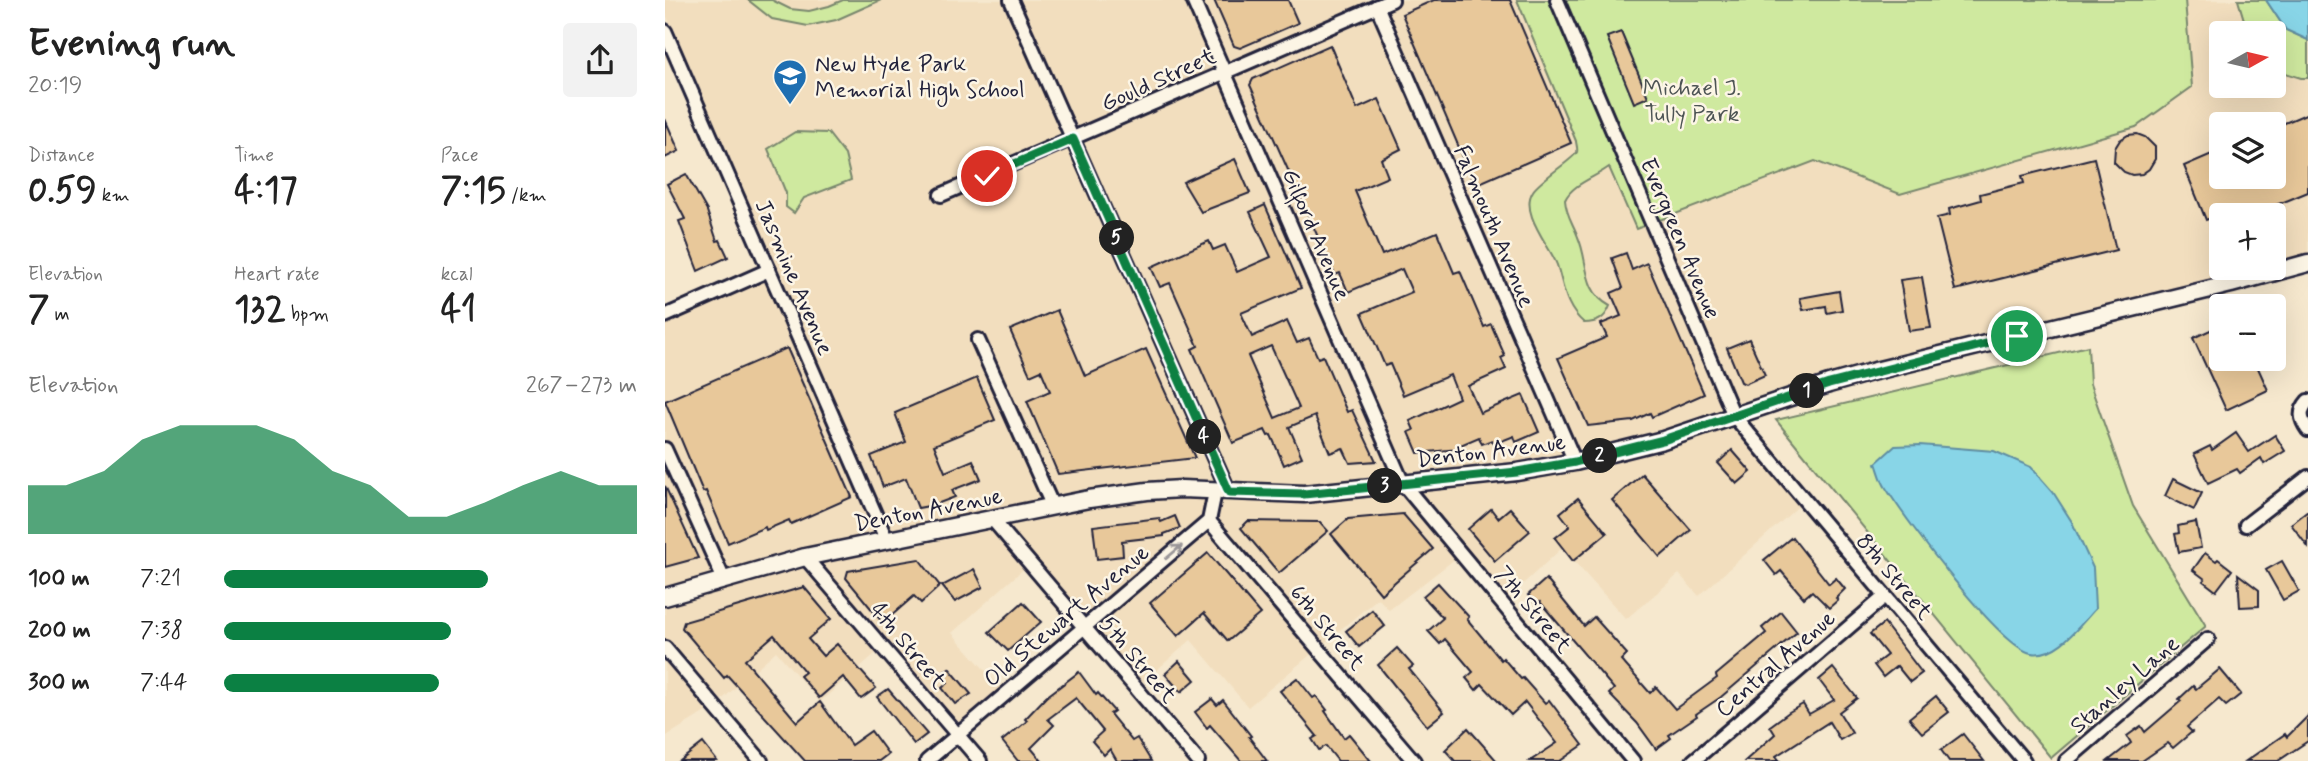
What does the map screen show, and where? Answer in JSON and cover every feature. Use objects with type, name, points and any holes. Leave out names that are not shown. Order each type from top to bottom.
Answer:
[{"type":"main road","name":"Denton Avenue","points":[[665,597],[806,557],[1089,499],[1182,489],[1304,494],[1517,472],[1575,462],[1663,440],[1875,371],[2308,263]]},
{"type":"street","points":[[1011,0],[1180,381],[1222,492],[1209,521]]},
{"type":"street","name":"Gilford Avenue","points":[[1193,0],[1403,484]]},
{"type":"street","name":"Gould Street","points":[[941,195],[1392,0]]},
{"type":"street","name":"Evergreen Avenue","points":[[1557,0],[1734,416]]},
{"type":"street","name":"Falmouth Avenue","points":[[1377,6],[1575,462]]},
{"type":"street","name":"Jasmine Avenue","points":[[665,31],[886,540]]},
{"type":"street","points":[[665,316],[769,270]]},
{"type":"street","points":[[978,340],[1053,507]]},
{"type":"street","points":[[2308,401],[2301,413],[2308,430]]},
{"type":"street","name":"8th Street","points":[[1734,416],[2024,761]]},
{"type":"street","points":[[665,449],[724,580]]},
{"type":"street","points":[[2246,525],[2308,477]]},
{"type":"street","name":"7th Street","points":[[1403,484],[1633,761]]},
{"type":"street","name":"5th Street","points":[[993,520],[1198,761]]},
{"type":"street","name":"Old Stewart Avenue","points":[[927,761],[1209,521]]},
{"type":"street","name":"6th Street","points":[[1209,521],[1414,761]]},
{"type":"street","name":"4th Street","points":[[806,557],[980,761]]},
{"type":"street","name":"Central Avenue","points":[[1693,761],[1884,597]]},
{"type":"street","name":"Stanley Lane","points":[[2066,761],[2208,639]]},
{"type":"street","points":[[665,648],[761,761]]},
{"type":"shaded area","points":[[665,0],[1538,0],[1637,229],[1815,161],[1900,194],[2136,127],[2192,87],[2185,0],[2238,0],[2244,21],[2209,21],[2209,98],[2286,98],[2286,73],[2308,78],[2308,259],[2286,265],[2286,203],[2209,203],[2209,280],[2228,280],[1846,373],[1664,434],[1581,456],[1519,466],[1302,486],[1156,485],[1099,497],[1182,489],[1304,494],[1517,472],[1575,462],[1663,440],[1734,416],[1803,502],[1699,596],[1679,574],[1626,619],[1562,548],[1501,604],[1460,555],[1389,610],[1378,598],[1248,707],[1191,640],[1136,688],[1029,564],[952,633],[1006,694],[958,735],[883,647],[820,702],[776,651],[715,706],[665,737],[665,322],[777,272],[665,12]]},
{"type":"green space","points":[[748,0],[772,0],[790,9],[809,11],[843,0],[881,0],[836,20],[808,26],[772,19]]},
{"type":"green space","name":"Michael J. Tully Park","points":[[1517,0],[2185,0],[2192,87],[2136,127],[1900,194],[1815,161],[1636,229],[1609,167],[1579,185],[1565,200],[1590,284],[1601,300],[1610,306],[1600,319],[1584,323],[1569,303],[1557,265],[1537,229],[1530,209],[1533,191],[1575,155],[1577,149]]},
{"type":"green space","points":[[2238,0],[2266,0],[2280,21],[2244,21]]},
{"type":"green space","points":[[2286,30],[2308,40],[2308,78],[2286,73]]},
{"type":"green space","points":[[795,132],[828,133],[845,155],[851,180],[804,198],[794,213],[786,207],[786,193],[768,149]]},
{"type":"green space","points":[[2088,346],[2090,384],[2133,506],[2206,626],[2051,758],[1776,420]]},
{"type":"water","points":[[2266,0],[2308,0],[2308,40],[2286,30],[2286,21],[2280,21]]},
{"type":"water","points":[[1920,445],[1994,451],[2031,467],[2053,492],[2072,522],[2093,568],[2095,609],[2075,632],[2058,646],[2050,651],[2031,653],[1998,629],[1954,580],[1896,504],[1876,463],[1895,446]]},
{"type":"building","points":[[1214,0],[1288,0],[1298,23],[1240,48],[1234,46]]},
{"type":"building","points":[[1434,0],[1510,0],[1571,143],[1475,185],[1402,14]]},
{"type":"building","points":[[1621,32],[1648,97],[1634,103],[1607,37]]},
{"type":"building","points":[[1330,45],[1357,109],[1379,99],[1401,149],[1381,159],[1388,177],[1355,191],[1382,255],[1437,232],[1454,273],[1460,271],[1484,327],[1491,324],[1505,356],[1501,358],[1506,369],[1468,386],[1480,413],[1523,395],[1539,432],[1516,442],[1514,436],[1494,444],[1492,440],[1482,444],[1479,437],[1458,446],[1459,449],[1418,453],[1409,432],[1414,430],[1410,421],[1459,398],[1450,375],[1403,395],[1390,364],[1385,366],[1362,313],[1412,292],[1402,269],[1348,292],[1340,273],[1335,275],[1250,85],[1253,79]]},
{"type":"building","points":[[2308,113],[2308,192],[2281,203],[2209,203],[2209,219],[2206,220],[2184,166],[2209,155],[2209,189],[2286,189],[2286,122]]},
{"type":"building","points":[[665,119],[679,151],[665,158]]},
{"type":"building","points":[[2137,134],[2145,137],[2155,147],[2155,159],[2142,174],[2132,175],[2124,172],[2114,162],[2115,148],[2120,140]]},
{"type":"building","points":[[2094,158],[2116,250],[1955,290],[1937,218],[1950,215],[1949,209],[1981,200],[1980,194],[2024,183],[2022,176]]},
{"type":"building","points":[[1235,159],[1250,193],[1201,212],[1183,182]]},
{"type":"building","points":[[686,174],[707,211],[717,241],[720,240],[728,257],[698,271],[679,221],[685,219],[667,184]]},
{"type":"building","points":[[1265,205],[1301,288],[1241,313],[1252,337],[1287,321],[1297,343],[1309,338],[1318,358],[1323,356],[1347,412],[1352,410],[1376,461],[1350,463],[1343,448],[1330,453],[1315,416],[1289,427],[1302,457],[1284,465],[1271,435],[1268,436],[1265,430],[1233,443],[1192,349],[1198,346],[1170,283],[1160,287],[1151,267],[1209,241],[1213,250],[1225,245],[1237,272],[1271,257],[1250,212]],"holes":[[[1271,346],[1299,408],[1275,418],[1248,356]]]},
{"type":"building","points":[[1626,253],[1632,270],[1647,263],[1704,394],[1652,417],[1650,413],[1633,421],[1588,426],[1558,358],[1607,337],[1601,324],[1621,316],[1611,293],[1623,288],[1612,258]]},
{"type":"building","points":[[1922,277],[1931,328],[1909,331],[1900,280]]},
{"type":"building","points":[[1839,291],[1842,310],[1827,313],[1826,306],[1803,310],[1800,298]]},
{"type":"building","points":[[1057,310],[1085,376],[1146,349],[1195,458],[1058,474],[1027,401],[1050,391],[1041,370],[1030,375],[1010,330]]},
{"type":"building","points":[[2209,331],[2209,371],[2259,371],[2268,390],[2226,410],[2193,338]]},
{"type":"building","points":[[1749,339],[1765,375],[1745,384],[1741,382],[1727,348]]},
{"type":"building","points":[[787,348],[852,497],[791,524],[789,520],[766,530],[765,527],[728,543],[706,491],[703,492],[665,401]]},
{"type":"building","points":[[977,378],[995,420],[934,445],[945,472],[973,460],[981,479],[952,490],[955,497],[918,508],[906,478],[883,487],[871,456],[906,442],[895,413]]},
{"type":"building","points":[[2236,433],[2249,452],[2275,435],[2285,451],[2264,464],[2261,458],[2240,473],[2237,469],[2208,483],[2194,454],[2210,446],[2212,450]]},
{"type":"building","points":[[1732,450],[1751,472],[1737,484],[1718,463]]},
{"type":"building","points":[[1642,474],[1691,530],[1660,557],[1612,500]]},
{"type":"building","points":[[2173,479],[2202,493],[2194,510],[2165,496]]},
{"type":"building","points":[[665,486],[698,558],[665,567]]},
{"type":"building","points":[[1578,498],[1607,533],[1573,561],[1555,538],[1570,526],[1560,513]]},
{"type":"building","points":[[1510,508],[1530,531],[1495,561],[1468,529],[1491,509],[1498,518]]},
{"type":"building","points":[[2308,511],[2308,547],[2291,524]]},
{"type":"building","points":[[1403,514],[1433,549],[1381,594],[1331,534],[1348,519]]},
{"type":"building","points":[[1175,516],[1180,528],[1164,536],[1122,541],[1123,556],[1097,559],[1093,526],[1159,518],[1161,522]]},
{"type":"building","points":[[1248,521],[1320,522],[1328,531],[1279,573],[1241,528]]},
{"type":"building","points":[[2196,522],[2201,548],[2179,552],[2175,534],[2179,533],[2178,526]]},
{"type":"building","points":[[1792,537],[1829,584],[1836,578],[1845,589],[1829,608],[1812,591],[1804,598],[1781,571],[1776,575],[1764,560]]},
{"type":"building","points":[[1208,553],[1260,614],[1228,641],[1204,613],[1178,636],[1150,603]]},
{"type":"building","points":[[2205,553],[2232,570],[2216,591],[2193,570]]},
{"type":"building","points":[[919,559],[940,586],[921,603],[914,596],[883,623],[846,578],[848,571]]},
{"type":"building","points":[[2282,561],[2299,591],[2283,600],[2266,570]]},
{"type":"building","points":[[974,569],[983,587],[955,602],[942,586]]},
{"type":"building","points":[[2238,574],[2259,590],[2259,606],[2240,607]]},
{"type":"building","points":[[1546,579],[1584,626],[1594,617],[1627,654],[1621,660],[1650,693],[1656,687],[1675,709],[1717,678],[1716,675],[1766,633],[1762,628],[1781,612],[1797,632],[1721,697],[1669,735],[1671,738],[1656,749],[1637,723],[1609,694],[1614,689],[1540,602],[1537,605],[1528,595]]},
{"type":"building","points":[[1438,583],[1469,617],[1467,619],[1501,660],[1503,658],[1545,703],[1549,700],[1583,745],[1560,761],[1530,761],[1557,743],[1525,702],[1511,715],[1482,684],[1476,690],[1466,678],[1473,672],[1445,639],[1440,644],[1428,631],[1443,618],[1423,596]]},
{"type":"building","points":[[804,587],[831,619],[808,639],[823,656],[837,644],[876,688],[861,699],[843,677],[819,698],[800,676],[805,672],[774,635],[745,660],[797,722],[820,702],[851,745],[871,731],[888,754],[879,761],[805,761],[727,675],[724,678],[682,628],[684,622]]},
{"type":"building","points":[[1023,602],[1041,622],[1008,651],[989,632]]},
{"type":"building","points":[[1372,610],[1385,626],[1359,647],[1346,631]]},
{"type":"building","points":[[1884,623],[1922,673],[1910,682],[1897,666],[1883,677],[1874,665],[1887,655],[1870,634]]},
{"type":"building","points":[[1397,648],[1413,666],[1409,669],[1444,712],[1427,726],[1378,665]]},
{"type":"building","points":[[1179,661],[1195,680],[1181,692],[1165,674]]},
{"type":"building","points":[[949,668],[971,694],[955,704],[942,688],[948,683],[941,675]]},
{"type":"building","points":[[1833,668],[1857,698],[1839,712],[1852,733],[1840,740],[1829,722],[1776,756],[1780,761],[1745,761],[1775,734],[1770,726],[1789,712],[1803,704],[1809,714],[1834,700],[1819,680]]},
{"type":"building","points":[[2220,669],[2241,694],[2226,706],[2219,699],[2187,727],[2192,732],[2173,748],[2168,743],[2142,761],[2108,761],[2131,743],[2127,736],[2141,726],[2145,732],[2181,701],[2179,699],[2193,686],[2196,689]]},
{"type":"building","points":[[1079,672],[1096,695],[1098,693],[1114,711],[1110,714],[1132,741],[1137,738],[1151,761],[1117,761],[1110,749],[1104,755],[1092,741],[1103,731],[1076,698],[1048,719],[1054,725],[1031,748],[1042,761],[1018,761],[1002,741],[1027,721],[1025,719],[1046,697]]},
{"type":"building","points":[[1297,678],[1327,710],[1325,711],[1344,738],[1349,734],[1371,761],[1338,761],[1326,746],[1319,750],[1312,739],[1317,736],[1280,691]]},
{"type":"building","points":[[888,689],[927,734],[914,744],[877,697]]},
{"type":"building","points":[[1936,696],[1949,712],[1922,733],[1909,718]]},
{"type":"building","points":[[1212,699],[1217,705],[1223,700],[1267,761],[1241,761],[1210,725],[1207,728],[1195,712]]},
{"type":"building","points":[[2308,716],[2308,741],[2278,761],[2246,761],[2285,734],[2287,737]]},
{"type":"building","points":[[1468,728],[1497,761],[1455,761],[1445,750]]},
{"type":"building","points":[[1963,734],[1984,761],[1949,761],[1941,750]]},
{"type":"building","points":[[703,743],[717,761],[680,761]]},
{"type":"place","name":"New Hyde Park Memorial High School","points":[[790,106]]},
{"type":"route","points":[[987,176],[1073,139],[1229,492],[1304,494],[1517,472],[1575,462],[1663,440],[1829,384],[2017,336]]}]
